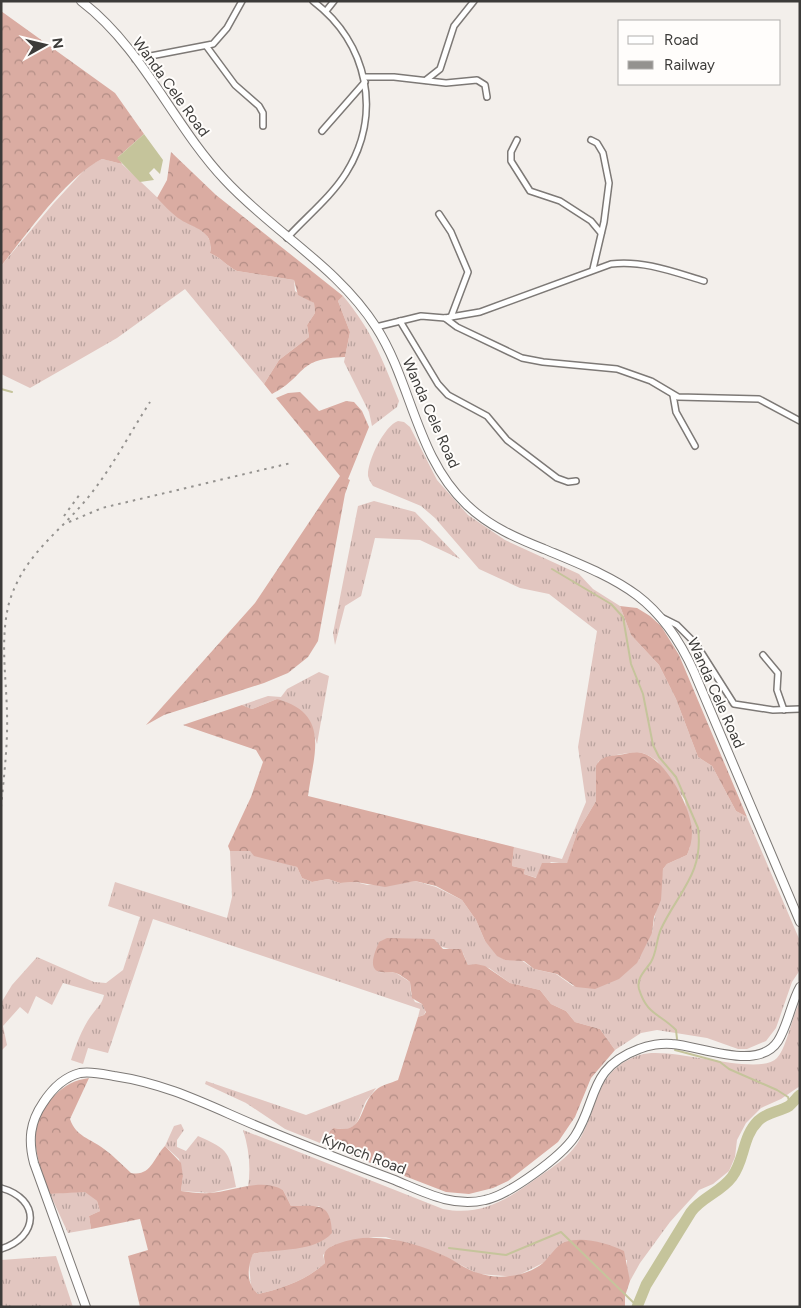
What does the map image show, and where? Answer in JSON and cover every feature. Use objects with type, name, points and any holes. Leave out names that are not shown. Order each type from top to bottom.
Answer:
[{"type":"street","name":"Wanda Cele Road","points":[[82,1],[110,28],[135,59],[223,179],[287,238],[339,282],[376,327],[432,458],[446,482],[467,506],[508,534],[624,586],[663,618],[686,654],[800,922]]},
{"type":"street","points":[[135,59],[207,47],[219,39],[242,1]]},
{"type":"street","points":[[287,238],[337,185],[354,156],[364,131],[367,114],[365,79],[354,47],[337,21],[314,1]]},
{"type":"street","points":[[326,11],[334,1]]},
{"type":"street","points":[[426,80],[440,69],[454,26],[474,1]]},
{"type":"street","points":[[207,47],[235,86],[259,106],[263,112],[263,126]]},
{"type":"street","points":[[322,132],[365,79],[394,77],[446,83],[480,80],[487,89],[486,97]]},
{"type":"street","points":[[517,140],[510,157],[530,191],[560,201],[591,221],[601,233]]},
{"type":"street","points":[[591,140],[598,143],[609,175],[607,206],[593,269]]},
{"type":"street","points":[[439,214],[451,232],[468,272],[452,317]]},
{"type":"street","points":[[376,327],[421,316],[445,318],[480,312],[593,269],[625,262],[656,267],[704,281]]},
{"type":"street","points":[[445,318],[457,327],[522,358],[617,369],[651,381],[673,395],[688,398],[745,398],[766,402],[800,420]]},
{"type":"street","points":[[400,320],[443,390],[488,416],[507,440],[556,478],[568,482],[576,481]]},
{"type":"street","points":[[673,395],[676,412],[695,446]]},
{"type":"street","points":[[663,618],[677,625],[696,644],[734,704],[749,708],[800,709]]},
{"type":"street","points":[[763,654],[778,673],[777,690],[784,710]]},
{"type":"street","name":"Kynoch Road","points":[[86,1307],[34,1162],[30,1140],[31,1126],[44,1101],[51,1091],[73,1076],[83,1072],[96,1073],[160,1085],[441,1199],[474,1202],[502,1194],[565,1149],[578,1130],[592,1092],[606,1070],[615,1062],[638,1049],[671,1044],[741,1057],[759,1054],[778,1042],[800,987]]},
{"type":"street","points":[[1,1188],[20,1197],[29,1210],[31,1219],[28,1231],[17,1242],[1,1248]]},
{"type":"green space","points":[[1,11],[115,93],[144,134],[118,157],[122,164],[102,159],[75,178],[48,207],[1,266]]},
{"type":"green space","points":[[171,152],[216,195],[343,296],[338,301],[350,332],[345,357],[329,358],[310,364],[291,381],[272,394],[264,384],[279,360],[309,337],[307,325],[315,313],[314,303],[298,295],[294,280],[233,269],[210,253],[211,245],[206,234],[178,218],[157,198],[167,180]]},
{"type":"green space","points":[[102,159],[122,164],[179,218],[205,232],[211,243],[210,253],[230,267],[237,271],[294,280],[295,291],[314,303],[315,313],[307,325],[309,337],[279,360],[264,384],[185,289],[117,338],[30,388],[1,374],[1,266],[88,166]]},
{"type":"green space","points":[[343,296],[362,321],[369,334],[382,359],[399,401],[397,407],[372,426],[369,412],[344,362],[350,332],[338,301]]},
{"type":"green space","points":[[300,392],[319,411],[346,401],[354,402],[362,411],[369,427],[348,479],[350,480],[345,494],[318,641],[308,657],[288,673],[264,683],[164,715],[146,725],[255,603],[340,476],[276,398],[288,393]]},
{"type":"green space","points":[[398,421],[404,422],[410,427],[437,480],[468,515],[505,540],[579,574],[593,589],[620,606],[631,635],[659,665],[676,699],[698,757],[712,766],[736,811],[747,817],[800,941],[800,970],[792,982],[776,1028],[766,1041],[747,1049],[738,1049],[707,1038],[657,1030],[641,1033],[615,1050],[600,1029],[575,1022],[566,1011],[551,1004],[540,990],[510,983],[489,968],[468,965],[463,953],[439,946],[378,972],[396,973],[410,982],[411,994],[415,1002],[422,1004],[426,1010],[424,1015],[418,1017],[420,1009],[153,919],[108,1053],[88,1048],[83,1064],[71,1060],[83,1029],[104,995],[63,983],[52,1005],[36,996],[28,1014],[20,1007],[3,1026],[7,1045],[1,1051],[1,1003],[12,985],[37,957],[94,982],[106,983],[123,970],[140,917],[108,906],[115,882],[227,918],[232,897],[230,851],[250,851],[297,867],[302,878],[312,882],[328,879],[340,883],[356,882],[367,885],[415,881],[436,887],[462,900],[476,920],[485,941],[505,960],[521,960],[534,969],[556,974],[573,986],[652,933],[663,869],[667,864],[687,855],[690,847],[685,800],[657,761],[648,755],[626,753],[598,762],[596,801],[577,833],[567,864],[551,862],[537,878],[524,874],[525,869],[512,866],[514,847],[562,859],[586,802],[578,747],[597,631],[549,594],[520,588],[479,569],[435,518],[421,506],[373,486],[369,480],[368,470],[373,454],[387,430]]},
{"type":"green space","points":[[374,501],[415,512],[460,559],[420,540],[375,538],[361,596],[345,606],[335,645],[333,633],[358,506]]},
{"type":"green space","points":[[620,606],[637,608],[650,616],[661,626],[679,655],[747,817],[736,811],[712,766],[698,757],[676,699],[659,665],[631,635]]},
{"type":"green space","points":[[319,672],[329,676],[317,744],[310,722],[277,699],[252,709],[242,705],[268,696],[281,697],[287,689]]},
{"type":"green space","points":[[277,699],[294,706],[306,715],[312,726],[315,738],[315,752],[308,796],[514,847],[512,866],[525,869],[524,874],[536,878],[542,863],[567,863],[577,833],[596,801],[596,766],[600,760],[609,756],[634,752],[640,752],[651,757],[668,775],[683,798],[691,822],[692,835],[687,855],[667,864],[663,869],[661,900],[654,917],[652,933],[637,963],[619,979],[595,989],[576,987],[557,974],[534,969],[524,961],[505,960],[497,956],[485,941],[476,920],[462,900],[436,886],[415,881],[385,887],[356,882],[340,883],[328,879],[312,882],[302,878],[297,867],[254,856],[250,851],[230,851],[228,846],[251,797],[263,762],[256,750],[183,725],[242,705],[252,709]]},
{"type":"green space","points":[[387,938],[434,939],[443,949],[461,949],[468,965],[485,966],[510,983],[540,990],[551,1004],[566,1011],[575,1022],[600,1029],[615,1050],[591,1078],[575,1117],[558,1142],[508,1181],[493,1188],[469,1194],[446,1192],[345,1153],[341,1146],[329,1137],[330,1131],[334,1128],[344,1129],[352,1127],[357,1123],[370,1096],[383,1085],[398,1080],[418,1017],[426,1012],[422,1004],[412,998],[410,982],[396,973],[381,972],[374,968],[373,959],[379,942]]},
{"type":"green space","points":[[800,1002],[800,1086],[781,1099],[761,1108],[746,1123],[737,1140],[735,1157],[729,1171],[713,1184],[699,1190],[670,1222],[640,1263],[630,1281],[627,1273],[627,1260],[543,1263],[515,1277],[478,1274],[446,1257],[386,1237],[373,1237],[332,1246],[323,1255],[325,1263],[293,1283],[258,1294],[251,1288],[249,1262],[253,1254],[268,1251],[320,1206],[291,1206],[283,1190],[266,1185],[248,1187],[249,1158],[243,1130],[443,1209],[457,1211],[483,1208],[517,1192],[569,1154],[584,1131],[605,1081],[613,1071],[625,1062],[640,1055],[654,1053],[752,1065],[767,1063],[777,1058],[780,1053]]},
{"type":"green space","points":[[89,1078],[70,1119],[80,1134],[99,1145],[131,1173],[143,1172],[148,1169],[165,1146],[181,1163],[183,1176],[181,1191],[209,1193],[246,1186],[274,1186],[283,1190],[291,1206],[321,1207],[329,1215],[332,1233],[316,1244],[295,1249],[253,1254],[249,1275],[251,1285],[258,1294],[302,1279],[325,1263],[324,1256],[330,1247],[350,1240],[378,1238],[407,1243],[447,1257],[474,1272],[503,1277],[520,1274],[536,1268],[556,1248],[565,1242],[587,1240],[610,1245],[624,1251],[630,1281],[625,1296],[625,1307],[140,1307],[128,1256],[148,1250],[140,1219],[91,1229],[89,1216],[100,1211],[97,1201],[85,1192],[50,1194],[37,1155],[36,1130],[45,1106],[66,1086]]},
{"type":"green space","points":[[206,1081],[306,1115],[376,1088],[366,1101],[359,1119],[353,1126],[342,1129],[334,1128],[334,1143],[341,1146],[345,1153],[285,1129],[246,1103],[205,1084]]},
{"type":"green space","points":[[181,1124],[184,1130],[177,1140],[177,1147],[186,1151],[198,1136],[222,1149],[232,1166],[236,1187],[210,1193],[181,1191],[183,1176],[179,1159],[165,1146],[174,1126]]},
{"type":"green space","points":[[86,1192],[97,1201],[100,1211],[89,1216],[91,1229],[68,1233],[50,1194]]},
{"type":"green space","points":[[56,1256],[73,1307],[1,1307],[1,1260]]},
{"type":"shaded area","points":[[144,134],[163,160],[160,174],[154,168],[149,173],[154,180],[140,182],[117,158]]},
{"type":"waterway","points":[[1,389],[12,392]]},
{"type":"waterway","points":[[552,569],[611,604],[623,617],[631,664],[643,694],[653,745],[659,757],[676,777],[698,828],[699,844],[693,870],[661,929],[653,958],[640,978],[638,985],[646,1004],[654,1013],[676,1030],[677,1039]]},
{"type":"waterway","points":[[675,1050],[720,1062],[729,1069],[777,1090],[788,1097],[790,1105]]},
{"type":"waterway","points":[[637,1307],[646,1285],[691,1212],[700,1202],[722,1187],[732,1177],[753,1127],[765,1116],[789,1106],[800,1095]]},
{"type":"waterway","points":[[449,1248],[506,1255],[561,1232],[637,1306]]},
{"type":"railway","points":[[1,807],[6,760],[7,724],[4,644],[9,603],[24,570],[33,557],[90,495],[114,461],[150,402]]},
{"type":"railway","points":[[69,522],[102,508],[291,463]]},
{"type":"railway","points":[[64,516],[80,494]]}]
